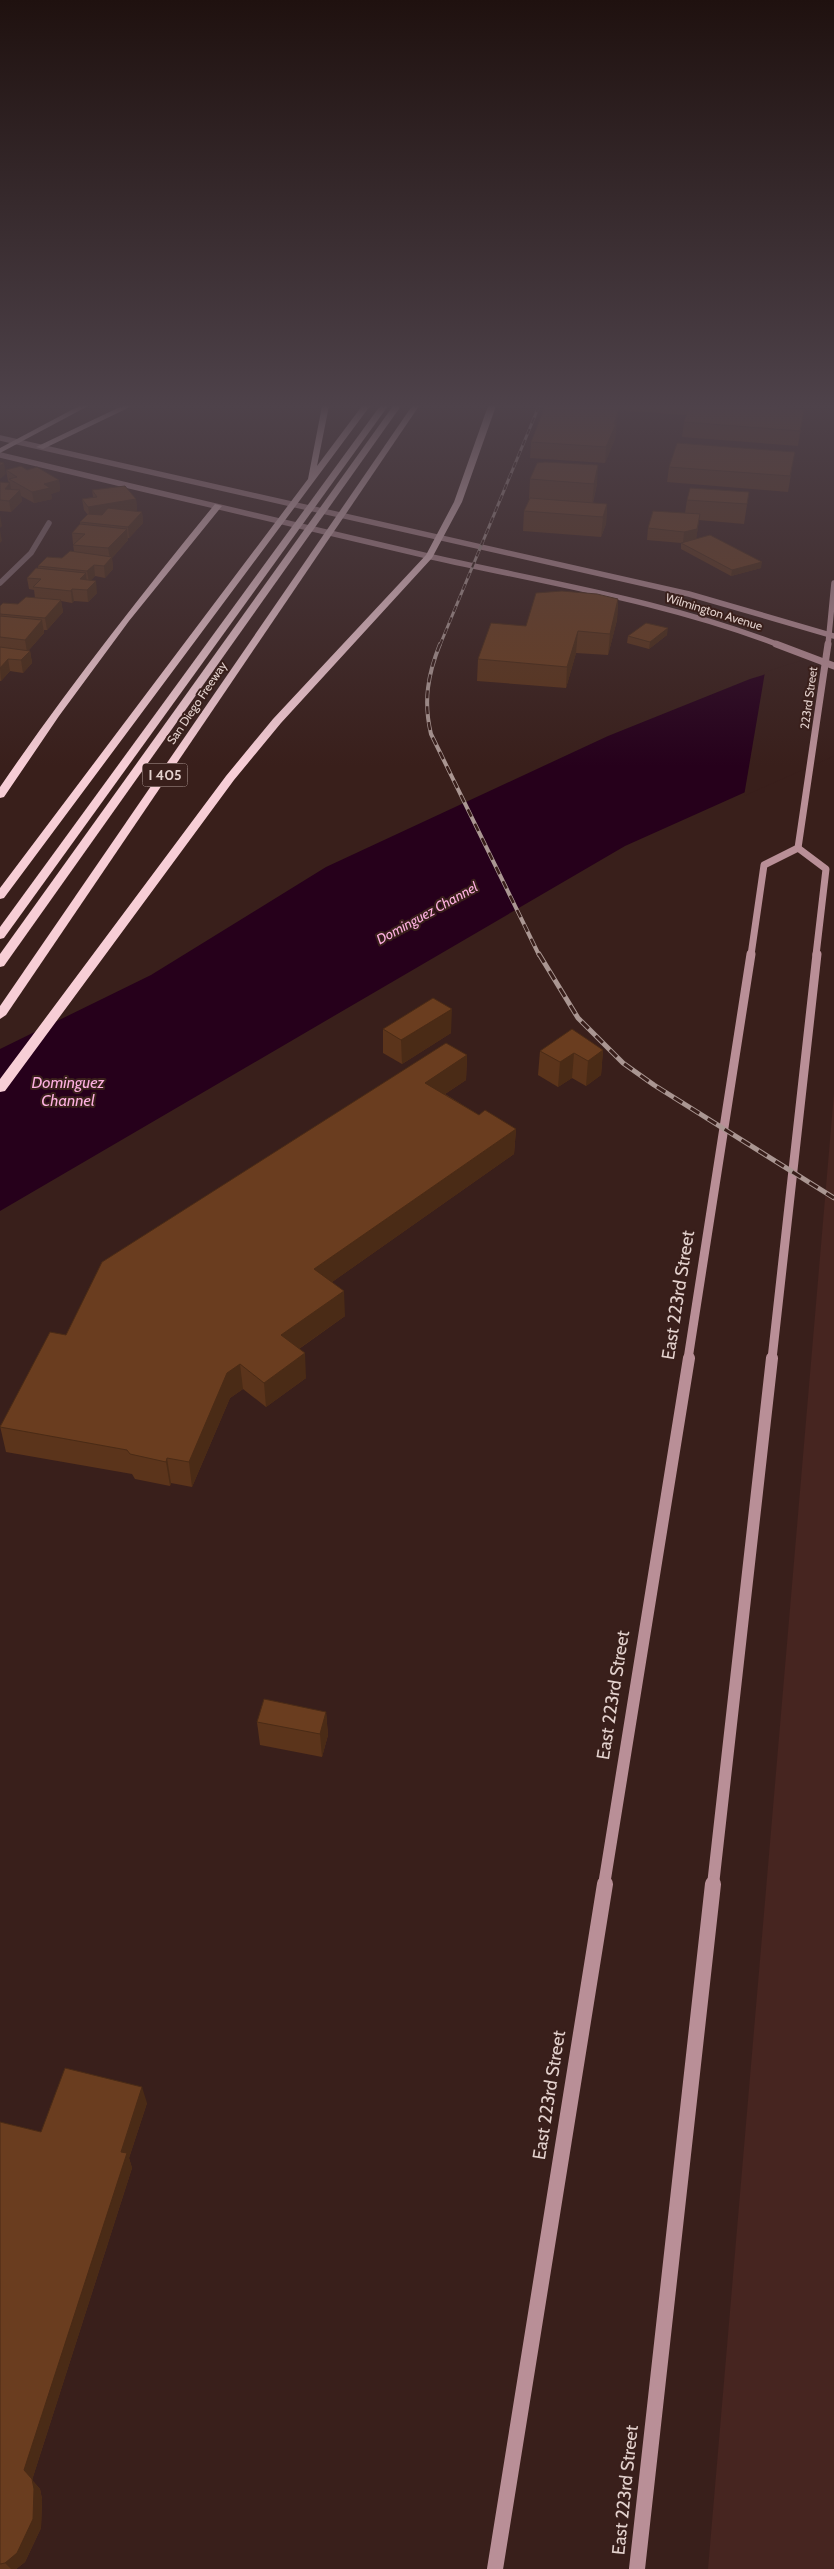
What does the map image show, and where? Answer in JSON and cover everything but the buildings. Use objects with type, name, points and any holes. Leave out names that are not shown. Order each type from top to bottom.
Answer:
[{"type":"highway","points":[[0,795],[54,714],[90,666],[202,526]]},
{"type":"highway","points":[[0,896],[276,526]]},
{"type":"highway","points":[[0,935],[297,526]]},
{"type":"highway","points":[[0,963],[311,526]]},
{"type":"highway","name":"San Diego Freeway","points":[[0,1015],[334,526]]},
{"type":"highway","points":[[0,1088],[230,778],[277,721],[429,556],[446,526]]},
{"type":"main road","name":"Wilmington Avenue","points":[[302,526],[669,609],[772,642],[834,666]]},
{"type":"main road","name":"Wilmington Avenue","points":[[383,526],[688,594],[831,635]]},
{"type":"main road","points":[[574,575],[582,570]]},
{"type":"main road","points":[[558,584],[566,580]]},
{"type":"main road","name":"223rd Street","points":[[798,848],[831,635],[829,625],[834,583]]},
{"type":"main road","name":"East 223rd Street","points":[[495,2569],[723,1139],[764,865],[798,848],[826,869],[637,2569]]},
{"type":"street","points":[[0,584],[31,553],[47,526]]},
{"type":"shaded area","points":[[834,1093],[834,2569],[708,2569]]},
{"type":"water","name":"Dominguez Channel","points":[[834,653],[826,756],[625,846],[0,1211],[0,1049],[151,975],[326,867],[608,736],[750,679]]},
{"type":"pier","points":[[834,650],[834,756],[744,796],[765,672]]},
{"type":"railway","points":[[440,645],[489,526]]},
{"type":"railway","points":[[440,644],[432,666],[428,688],[427,710],[431,734],[539,955]]},
{"type":"railway","points":[[539,954],[578,1018],[623,1063],[654,1085],[834,1198]]}]
